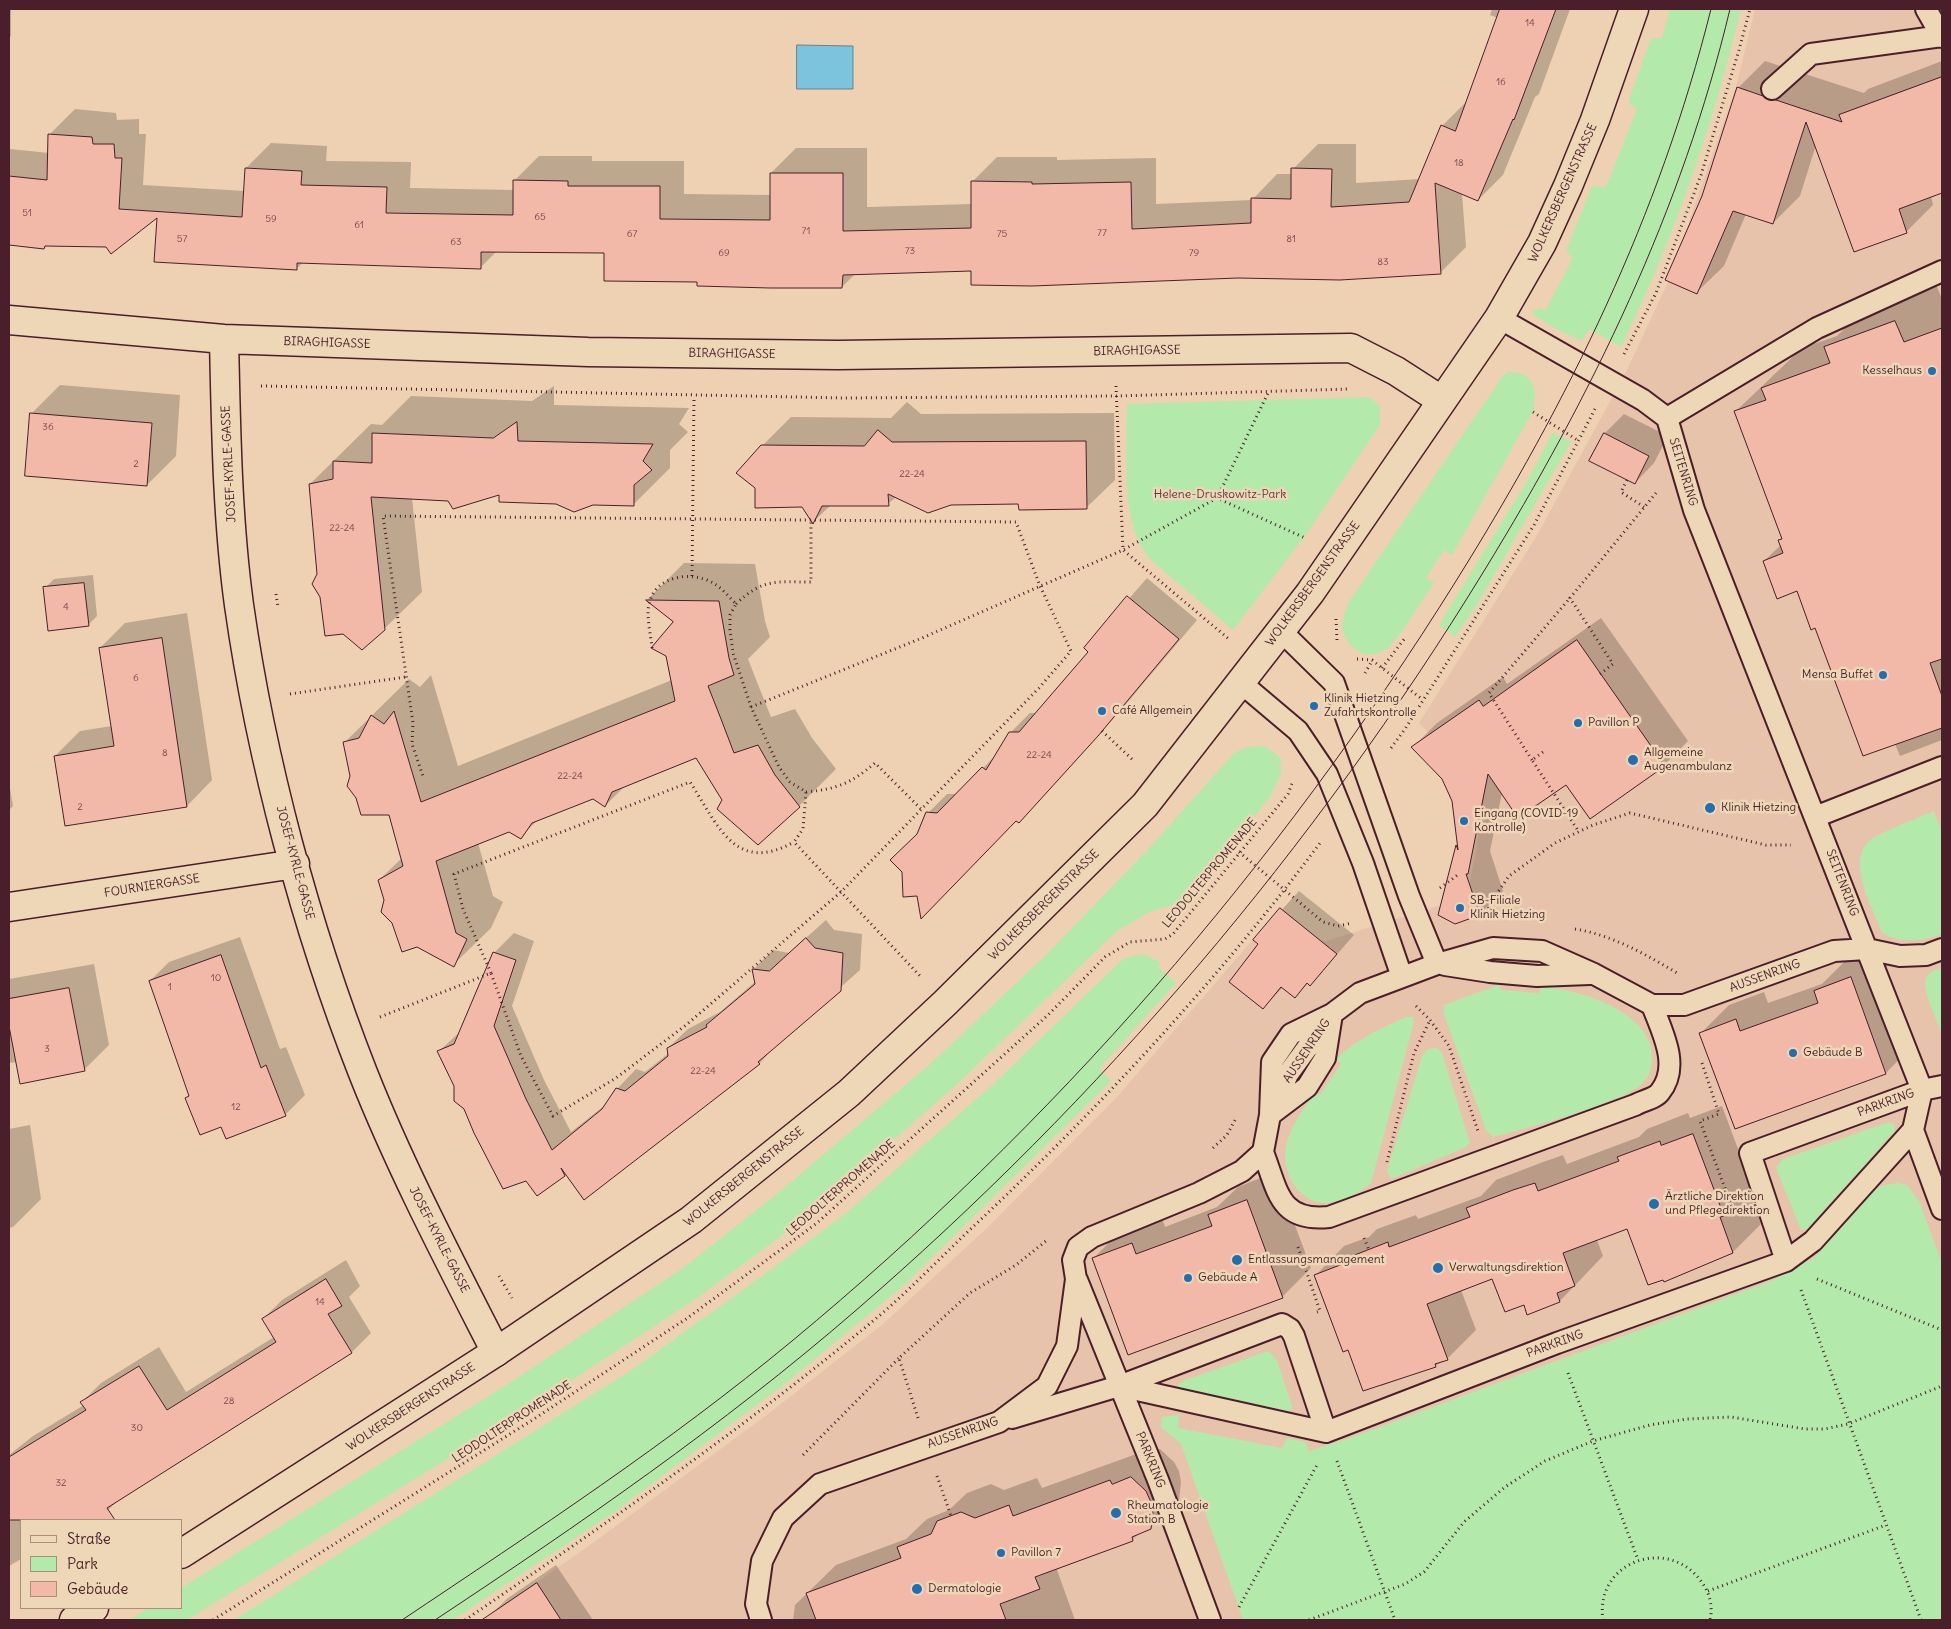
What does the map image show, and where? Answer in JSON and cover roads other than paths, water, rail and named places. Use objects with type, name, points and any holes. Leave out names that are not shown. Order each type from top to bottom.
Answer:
[{"type":"street","name":"WOLKERSBERGENSTRASSE","points":[[182,1553],[496,1352],[691,1220],[848,1093],[946,1003],[1145,806],[1310,593],[1499,318],[1538,252],[1568,186],[1596,120],[1634,9]]},
{"type":"street","name":"BIRAGHIGASSE","points":[[9,320],[224,339],[646,353],[838,355],[1350,348],[1387,366],[1441,400]]},
{"type":"street","name":"JOSEF-KYRLE-GASSE","points":[[224,339],[228,467],[239,604],[264,741],[295,864],[323,964],[363,1074],[418,1201],[496,1352]]},
{"type":"street","name":"FOURNIERGASSE","points":[[9,907],[295,864]]},
{"type":"street","points":[[74,1620],[92,1609]]},
{"type":"lane","points":[[1772,89],[1811,54],[1942,37],[1926,9]]},
{"type":"lane","points":[[1499,318],[1643,400],[1667,418],[1817,328],[1942,271]]},
{"type":"lane","name":"SEITENRING","points":[[1667,418],[1694,510],[1922,1090]]},
{"type":"lane","points":[[1281,631],[1334,683],[1393,854],[1437,964]]},
{"type":"lane","points":[[1240,682],[1298,731],[1327,774],[1344,812],[1402,977]]},
{"type":"lane","points":[[1815,816],[1942,767]]},
{"type":"lane","points":[[1362,863],[1376,868],[1387,865],[1393,854]]},
{"type":"lane","name":"AUSSENRING","points":[[761,1620],[756,1604],[762,1561],[783,1518],[820,1484],[999,1422],[1047,1386],[1067,1346],[1076,1278],[1074,1260],[1078,1247],[1092,1237],[1199,1193],[1242,1171],[1263,1152],[1270,1116],[1288,1074],[1332,1014],[1360,993],[1437,964],[1493,948],[1542,951],[1594,974],[1652,1005],[1684,1005],[1834,951],[1867,949],[1900,956],[1926,955],[1942,949]]},
{"type":"lane","points":[[1263,1152],[1278,1194],[1287,1207],[1299,1216],[1312,1218],[1329,1216],[1636,1105],[1660,1093],[1670,1070],[1669,1052],[1652,1005]]},
{"type":"lane","points":[[1922,1090],[1942,1086]]},
{"type":"lane","name":"PARKRING","points":[[1328,1437],[1557,1343],[1789,1265],[1913,1130],[1922,1090]]},
{"type":"lane","name":"PARKRING","points":[[1789,1265],[1750,1153],[1922,1090]]},
{"type":"lane","points":[[1913,1130],[1942,1209]]},
{"type":"lane","name":"PARKRING","points":[[1076,1278],[1158,1480],[1210,1620]]},
{"type":"lane","points":[[999,1422],[1119,1386],[1282,1324],[1294,1336],[1328,1437]]},
{"type":"lane","points":[[1119,1386],[1328,1437]]},
{"type":"water","points":[[797,45],[853,46],[853,89],[797,89]]},
{"type":"tram line","points":[[402,1620],[650,1451],[792,1341],[888,1258],[981,1171],[1070,1081],[1155,988],[1236,891],[1313,790],[1387,687],[1456,581],[1536,445],[1573,375],[1637,234],[1665,161],[1690,86],[1711,9]]},
{"type":"tram line","points":[[435,1620],[649,1473],[753,1395],[854,1312],[945,1230],[1033,1145],[1117,1057],[1198,966],[1275,871],[1349,774],[1418,674],[1524,505],[1597,369],[1660,229],[1710,84],[1730,9]]},
{"type":"place","name":"Kesselhaus","points":[[1932,371]]},
{"type":"place","name":"Mensa Buffet","points":[[1883,675]]},
{"type":"place","name":"Klinik Hietzing Zufahrtskontrolle","points":[[1314,706]]},
{"type":"place","name":"Café Allgemein","points":[[1102,711]]},
{"type":"place","name":"Pavillon P","points":[[1578,723]]},
{"type":"place","name":"Allgemeine Augenambulanz","points":[[1633,760]]},
{"type":"place","name":"Klinik Hietzing","points":[[1710,808]]},
{"type":"place","name":"Eingang (COVID-19 Kontrolle)","points":[[1464,821]]},
{"type":"place","name":"SB-Filiale Klinik Hietzing","points":[[1460,908]]},
{"type":"place","name":"Gebäude B","points":[[1793,1053]]},
{"type":"place","name":"Ärztliche Direktion und Pflegedirektion","points":[[1654,1204]]},
{"type":"place","name":"Entlassungsmanagement","points":[[1237,1260]]},
{"type":"place","name":"Verwaltungsdirektion","points":[[1438,1268]]},
{"type":"place","name":"Gebäude A","points":[[1188,1278]]},
{"type":"place","name":"Rheumatologie Station B","points":[[1116,1513]]},
{"type":"place","name":"Pavillon 7","points":[[1001,1553]]},
{"type":"place","name":"Dermatologie","points":[[917,1589]]},
{"type":"park label","name":"Helene-Druskowitz-Park","points":[[1220,495]]}]
